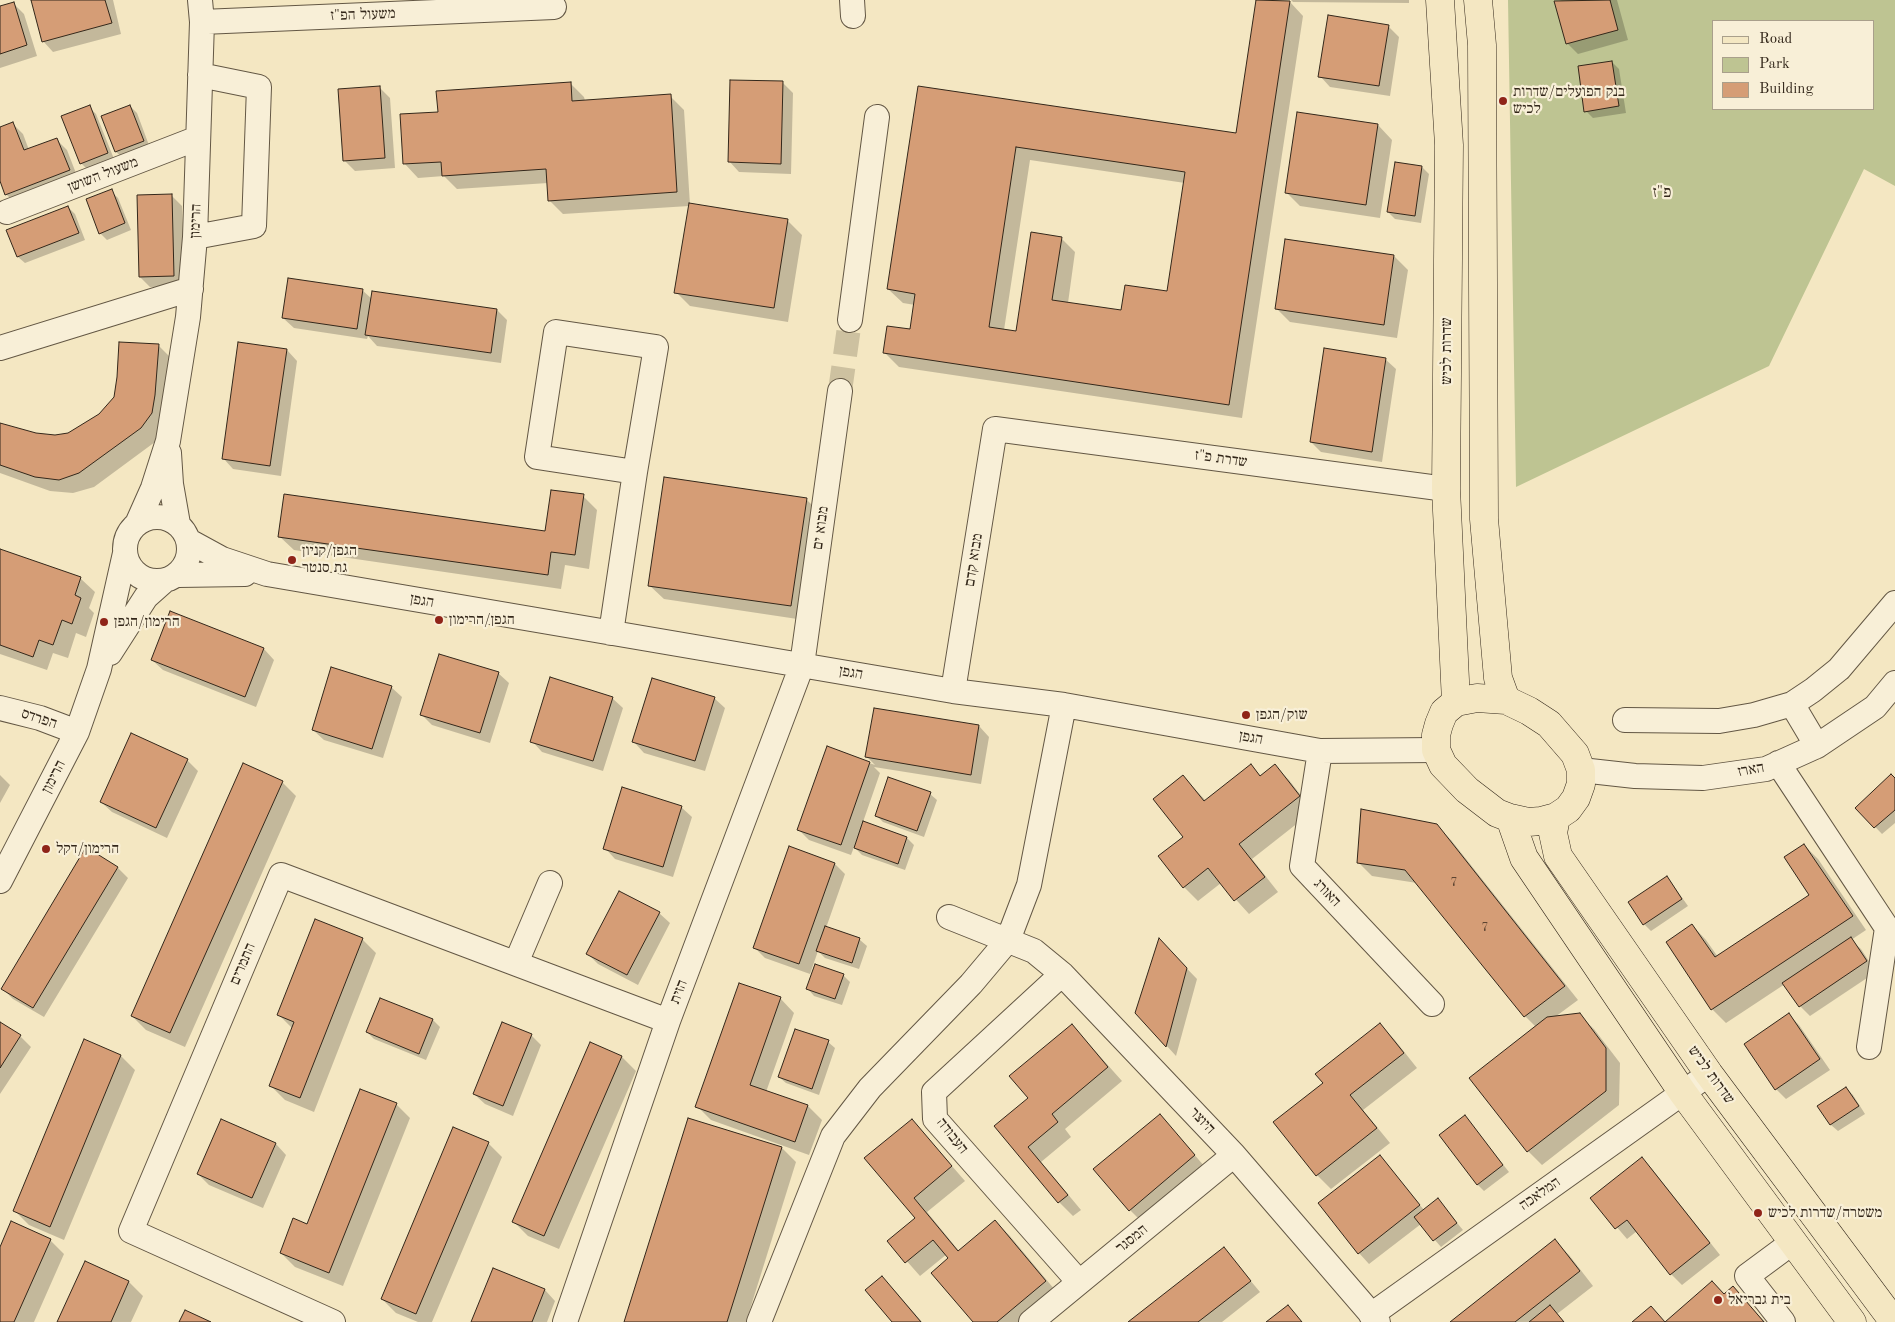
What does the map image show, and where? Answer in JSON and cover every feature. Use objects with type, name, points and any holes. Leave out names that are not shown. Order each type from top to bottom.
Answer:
[{"type":"main road","name":"שדרות לכיש","points":[[1440,0],[1449,145],[1446,489],[1456,702]]},
{"type":"main road","points":[[1478,0],[1482,45],[1484,519],[1498,678],[1506,700]]},
{"type":"main road","points":[[1477,698],[1506,700],[1549,724],[1575,754],[1581,770],[1581,784],[1576,798],[1568,809],[1556,817],[1542,822],[1528,822],[1497,813],[1466,790],[1442,765],[1436,750],[1436,736],[1444,712],[1456,702],[1477,698]]},
{"type":"main road","name":"שדרות לכיש","points":[[1556,817],[1553,833],[1558,856],[1710,1074],[1894,1322]]},
{"type":"main road","points":[[1510,818],[1524,858],[1683,1093],[1852,1322]]},
{"type":"street","name":"משעול הפ\"ז","points":[[201,11],[554,7]]},
{"type":"street","name":"הרימון","points":[[137,524],[153,488],[168,441],[191,289],[195,237],[201,11]]},
{"type":"street","points":[[195,237],[254,226],[259,87],[200,75]]},
{"type":"street","points":[[850,320],[878,117]]},
{"type":"street","name":"משעול השושן","points":[[7,212],[198,138]]},
{"type":"street","points":[[0,348],[191,289]]},
{"type":"street","points":[[611,633],[656,347],[556,332],[537,456],[635,472]]},
{"type":"street","name":"מבוא ים","points":[[802,665],[840,391]]},
{"type":"street","name":"שדרת פ\"ז","points":[[996,429],[1446,489]]},
{"type":"street","name":"מבוא קדם","points":[[953,691],[996,429]]},
{"type":"street","name":"הרימון","points":[[168,441],[171,484],[183,533]]},
{"type":"street","points":[[157,517],[168,519],[183,533],[189,557],[185,566],[171,578],[153,582],[139,576],[131,569],[125,553],[127,537],[137,524],[157,517]]},
{"type":"street","name":"הגפן","points":[[183,533],[222,559],[267,574],[953,691],[1064,705],[1320,751],[1436,750]]},
{"type":"street","name":"הרימון","points":[[0,881],[77,732],[99,669],[125,553]]},
{"type":"street","name":"הגפן","points":[[171,578],[267,574]]},
{"type":"street","name":"הרימון","points":[[99,669],[146,597],[171,578]]},
{"type":"street","points":[[1625,720],[1719,721],[1754,716],[1792,704],[1839,669],[1895,603]]},
{"type":"street","name":"הזית","points":[[565,1322],[668,1021],[802,665]]},
{"type":"street","name":"הארז","points":[[1581,770],[1635,776],[1703,778],[1766,769],[1816,746],[1875,707],[1895,683]]},
{"type":"street","points":[[1792,704],[1816,746]]},
{"type":"street","points":[[759,1322],[833,1136],[870,1088],[971,984],[1008,940],[1029,886],[1064,705]]},
{"type":"street","name":"הפרדס","points":[[0,708],[40,718],[77,732]]},
{"type":"street","name":"האורג","points":[[1320,751],[1302,866],[1432,1004]]},
{"type":"street","points":[[1778,764],[1887,928],[1870,1047]]},
{"type":"street","name":"התמרים","points":[[333,1322],[131,1231],[281,875],[668,1021]]},
{"type":"street","points":[[516,964],[550,883]]},
{"type":"street","name":"היוצר","points":[[949,917],[1034,951],[1062,974],[1234,1155],[1374,1318]]},
{"type":"street","name":"העבודה","points":[[1062,974],[934,1092],[935,1119],[1079,1282]]},
{"type":"street","name":"המלאכה","points":[[1374,1318],[1710,1074]]},
{"type":"street","name":"המסגר","points":[[1031,1322],[1234,1155]]},
{"type":"street","points":[[1783,1322],[1746,1276],[1793,1242]]},
{"type":"green space","points":[[1508,0],[1895,0],[1895,186],[1864,169],[1769,366],[1516,487]]},
{"type":"building","points":[[31,0],[105,0],[112,23],[42,42]]},
{"type":"building","points":[[1256,0],[1290,1],[1229,405],[883,353],[887,326],[910,329],[915,294],[887,289],[918,86],[1236,133]],"holes":[[[1016,147],[1185,172],[1167,291],[1125,285],[1121,310],[1052,300],[1062,237],[1031,232],[1016,331],[989,327]]]},
{"type":"building","points":[[1610,0],[1618,30],[1566,44],[1554,1]]},
{"type":"building","points":[[14,2],[27,45],[0,54],[0,6]]},
{"type":"building","points":[[1328,15],[1389,25],[1379,86],[1318,77]]},
{"type":"building","points":[[1612,61],[1619,106],[1584,112],[1578,66]]},
{"type":"building","points":[[730,80],[783,81],[781,164],[728,162]]},
{"type":"building","points":[[571,82],[572,101],[671,94],[677,192],[548,201],[546,169],[442,176],[441,162],[403,164],[400,114],[438,112],[436,91]]},
{"type":"building","points":[[380,86],[385,158],[343,161],[338,89]]},
{"type":"building","points":[[90,105],[108,153],[80,164],[61,116]]},
{"type":"building","points":[[130,105],[144,141],[115,152],[101,116]]},
{"type":"building","points":[[1297,112],[1378,124],[1366,205],[1285,193]]},
{"type":"building","points":[[13,122],[24,150],[57,138],[70,170],[5,195],[0,181],[0,127]]},
{"type":"building","points":[[1395,162],[1422,166],[1415,216],[1387,212]]},
{"type":"building","points":[[112,189],[125,223],[99,234],[86,199]]},
{"type":"building","points":[[172,194],[174,276],[139,277],[137,195]]},
{"type":"building","points":[[689,203],[788,219],[774,308],[674,293]]},
{"type":"building","points":[[68,206],[79,233],[17,257],[6,230]]},
{"type":"building","points":[[1285,239],[1394,255],[1384,325],[1275,309]]},
{"type":"building","points":[[288,278],[363,289],[357,329],[282,318]]},
{"type":"building","points":[[372,291],[497,309],[491,353],[365,335]]},
{"type":"building","points":[[119,342],[159,344],[152,413],[141,428],[79,473],[59,480],[35,477],[0,465],[0,423],[36,433],[55,435],[68,433],[99,414],[114,397]]},
{"type":"building","points":[[238,342],[287,349],[270,466],[222,459]]},
{"type":"building","points":[[1324,348],[1386,358],[1372,452],[1310,442]]},
{"type":"building","points":[[664,477],[807,498],[791,606],[648,586]]},
{"type":"building","points":[[551,490],[584,494],[575,555],[551,552],[548,575],[278,537],[284,494],[545,531]]},
{"type":"building","points":[[0,549],[81,577],[75,595],[81,598],[72,624],[62,620],[53,645],[39,640],[33,657],[0,645]]},
{"type":"building","points":[[170,611],[264,648],[245,697],[151,660]]},
{"type":"building","points":[[439,654],[499,672],[480,733],[420,715]]},
{"type":"building","points":[[331,667],[392,686],[372,749],[312,730]]},
{"type":"building","points":[[550,677],[613,697],[593,761],[530,742]]},
{"type":"building","points":[[652,678],[715,697],[695,761],[632,742]]},
{"type":"building","points":[[874,708],[979,725],[971,775],[865,757]]},
{"type":"building","points":[[131,733],[188,759],[156,828],[100,802]]},
{"type":"building","points":[[827,746],[870,762],[841,845],[797,830]]},
{"type":"building","points":[[243,763],[283,781],[170,1033],[131,1016]]},
{"type":"building","points":[[1251,764],[1260,776],[1275,764],[1300,796],[1239,844],[1265,877],[1234,901],[1208,868],[1183,888],[1158,856],[1183,837],[1153,799],[1183,775],[1204,801]]},
{"type":"building","points":[[1891,774],[1895,778],[1895,810],[1874,828],[1855,808]]},
{"type":"building","points":[[888,777],[931,792],[917,831],[875,816]]},
{"type":"building","points":[[622,787],[682,806],[663,867],[603,849]]},
{"type":"building","points":[[1361,809],[1437,824],[1565,986],[1524,1017],[1405,870],[1357,863]]},
{"type":"building","points":[[863,821],[907,837],[898,864],[854,848]]},
{"type":"building","points":[[1804,844],[1853,916],[1711,1010],[1666,942],[1692,924],[1715,957],[1809,895],[1784,857]]},
{"type":"building","points":[[789,846],[835,863],[799,964],[753,948]]},
{"type":"building","points":[[86,847],[118,867],[33,1008],[1,989]]},
{"type":"building","points":[[1667,876],[1682,899],[1643,925],[1628,902]]},
{"type":"building","points":[[619,891],[660,912],[627,975],[586,954]]},
{"type":"building","points":[[315,919],[363,938],[300,1098],[269,1086],[294,1022],[277,1015]]},
{"type":"building","points":[[825,926],[860,938],[852,963],[816,951]]},
{"type":"building","points":[[1851,937],[1867,961],[1799,1007],[1782,983]]},
{"type":"building","points":[[1159,938],[1187,968],[1166,1047],[1135,1013]]},
{"type":"building","points":[[815,964],[844,974],[835,999],[806,989]]},
{"type":"building","points":[[739,983],[781,997],[750,1085],[808,1105],[795,1142],[695,1107]]},
{"type":"building","points":[[380,998],[433,1019],[419,1054],[366,1032]]},
{"type":"building","points":[[1580,1013],[1606,1048],[1606,1091],[1527,1152],[1469,1078],[1547,1017]]},
{"type":"building","points":[[1789,1013],[1820,1059],[1775,1090],[1744,1044]]},
{"type":"building","points":[[0,1022],[21,1035],[0,1068]]},
{"type":"building","points":[[502,1022],[532,1034],[503,1106],[473,1094]]},
{"type":"building","points":[[1380,1023],[1404,1053],[1350,1095],[1377,1128],[1316,1176],[1273,1122],[1323,1083],[1315,1074]]},
{"type":"building","points":[[1072,1024],[1108,1067],[1052,1114],[1058,1122],[1028,1147],[1068,1195],[1058,1203],[994,1126],[1028,1098],[1009,1076]]},
{"type":"building","points":[[795,1029],[829,1040],[812,1089],[778,1077]]},
{"type":"building","points":[[84,1039],[121,1055],[50,1227],[13,1211]]},
{"type":"building","points":[[590,1042],[622,1056],[544,1236],[512,1222]]},
{"type":"building","points":[[1846,1087],[1859,1106],[1830,1125],[1817,1106]]},
{"type":"building","points":[[360,1089],[397,1103],[329,1273],[280,1253],[293,1218],[307,1224]]},
{"type":"building","points":[[1160,1114],[1195,1155],[1129,1211],[1093,1169]]},
{"type":"building","points":[[1465,1115],[1503,1165],[1477,1185],[1439,1135]]},
{"type":"building","points":[[688,1118],[782,1147],[727,1322],[624,1322]]},
{"type":"building","points":[[221,1119],[276,1143],[252,1198],[197,1174]]},
{"type":"building","points":[[912,1119],[952,1166],[914,1198],[958,1251],[995,1220],[1046,1281],[997,1322],[973,1322],[931,1273],[948,1258],[933,1240],[905,1263],[887,1241],[915,1218],[864,1158]]},
{"type":"building","points":[[453,1127],[489,1142],[416,1314],[381,1299]]},
{"type":"building","points":[[1380,1155],[1420,1205],[1358,1254],[1318,1203]]},
{"type":"building","points":[[1642,1157],[1710,1243],[1670,1275],[1627,1220],[1615,1229],[1590,1198]]},
{"type":"building","points":[[1438,1198],[1457,1223],[1433,1241],[1414,1217]]},
{"type":"building","points":[[11,1221],[51,1239],[14,1322],[0,1322],[0,1247]]},
{"type":"building","points":[[1555,1239],[1580,1271],[1515,1322],[1450,1322]]},
{"type":"building","points":[[1224,1247],[1251,1281],[1198,1322],[1128,1322]]},
{"type":"building","points":[[85,1261],[129,1281],[111,1322],[57,1322]]},
{"type":"building","points":[[493,1268],[545,1289],[532,1322],[471,1322]]},
{"type":"building","points":[[882,1276],[921,1322],[892,1322],[865,1290]]},
{"type":"building","name":"בית גבריאל","points":[[1712,1281],[1724,1294],[1733,1286],[1764,1322],[1665,1322]]},
{"type":"building","points":[[1288,1305],[1302,1322],[1266,1322]]},
{"type":"building","points":[[1550,1305],[1564,1322],[1529,1322]]},
{"type":"building","points":[[1651,1306],[1665,1322],[1632,1322]]},
{"type":"building","points":[[185,1310],[211,1322],[179,1322]]},
{"type":"tunnel","points":[[840,391],[850,320]]},
{"type":"place","name":"בנק הפועלים/שדרות לכיש","points":[[1503,101]]},
{"type":"place","name":"הגפן/קניון גת סנטר","points":[[292,560]]},
{"type":"place","name":"הגפן/הרימון","points":[[439,620]]},
{"type":"place","name":"הרימון/הגפן","points":[[104,622]]},
{"type":"place","name":"שוק/הגפן","points":[[1246,715]]},
{"type":"place","name":"הרימון/דקל","points":[[46,849]]},
{"type":"place","name":"משטרה/שדרות לכיש","points":[[1758,1213]]},
{"type":"place","name":"בית גבריאל","points":[[1718,1300]]},
{"type":"district","name":"פ\"ז","points":[[1662,193]]}]
